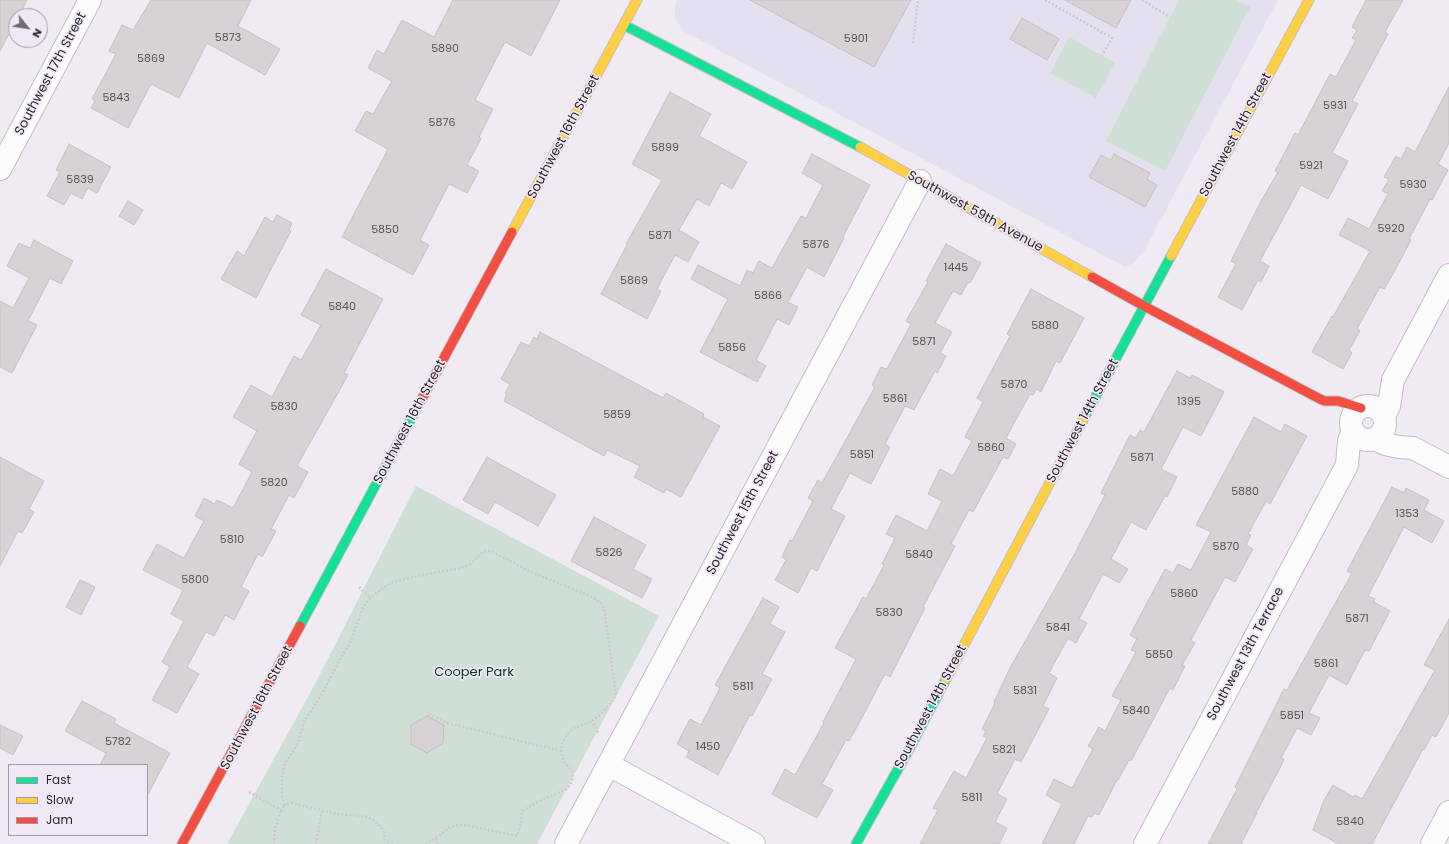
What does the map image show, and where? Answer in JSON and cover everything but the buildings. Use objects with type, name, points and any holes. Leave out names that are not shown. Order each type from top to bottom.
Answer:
[{"type":"street","name":"Southwest 17th Street","points":[[0,169],[90,0]]},
{"type":"street","name":"Southwest 16th Street","points":[[182,844],[637,0]]},
{"type":"street","name":"Southwest 14th Street","points":[[857,843],[1309,0]]},
{"type":"street","name":"Southwest 59th Avenue","points":[[624,25],[876,156],[1144,306],[1325,401],[1332,411],[1368,424],[1394,428],[1405,437],[1413,448],[1449,467]]},
{"type":"street","name":"Southwest 15th Street","points":[[566,844],[920,181]]},
{"type":"street","name":"Southwest 13th Terrace","points":[[1144,844],[1347,465],[1362,454],[1368,424],[1381,388],[1393,380],[1449,275]]},
{"type":"street","points":[[609,765],[754,844]]},
{"type":"street","points":[[1432,844],[1449,812]]},
{"type":"path","points":[[913,43],[918,0]]},
{"type":"path","points":[[1045,0],[1112,38],[1102,56]]},
{"type":"path","points":[[1142,0],[1170,17]]},
{"type":"path","points":[[285,805],[282,797],[282,779],[285,763],[296,747],[305,720],[324,690],[350,643],[363,608],[370,598],[381,588],[390,583],[422,575],[461,568],[470,564],[483,552],[490,550],[533,573],[594,598],[603,606],[616,695],[605,710],[592,720],[572,729],[565,738],[561,751],[563,760],[572,771],[573,778],[571,783],[567,789],[539,801],[522,811],[521,824],[517,836],[465,825],[458,825],[449,828],[426,844]]},
{"type":"path","points":[[360,587],[370,598]]},
{"type":"path","points":[[429,714],[447,723],[561,751]]},
{"type":"path","points":[[592,720],[600,738]]},
{"type":"path","points":[[249,792],[281,810]]},
{"type":"path","points":[[274,844],[275,829],[281,810],[285,805],[291,803],[338,814],[368,817],[381,827],[384,832],[385,840],[394,844]]},
{"type":"path","points":[[316,844],[322,811]]},
{"type":"path","points":[[436,838],[437,844]]},
{"type":"shaded area","points":[[677,0],[1278,0],[1144,251],[1133,263],[1125,267],[683,31],[675,18],[675,4]]},
{"type":"green space","points":[[1179,0],[1236,0],[1250,7],[1165,171],[1106,141]]},
{"type":"green space","points":[[1069,37],[1115,63],[1096,98],[1050,73]]},
{"type":"green space","name":"Cooper Park","points":[[416,486],[659,616],[537,844],[227,844],[315,684]]},
{"type":"traffic: fast","points":[[624,25],[860,147]]},
{"type":"traffic: fast","points":[[1083,420],[1171,256]]},
{"type":"traffic: fast","points":[[300,626],[418,406]]},
{"type":"traffic: fast","points":[[856,844],[912,744],[946,679]]},
{"type":"traffic: slow","points":[[512,232],[637,0]]},
{"type":"traffic: slow","points":[[1171,256],[1309,0]]},
{"type":"traffic: slow","points":[[860,147],[1092,277]]},
{"type":"traffic: slow","points":[[946,679],[1083,420]]},
{"type":"traffic: jam","points":[[418,406],[512,232]]},
{"type":"traffic: jam","points":[[1092,277],[1320,399],[1325,401],[1338,401],[1361,408]]},
{"type":"traffic: jam","points":[[182,844],[300,626]]}]
